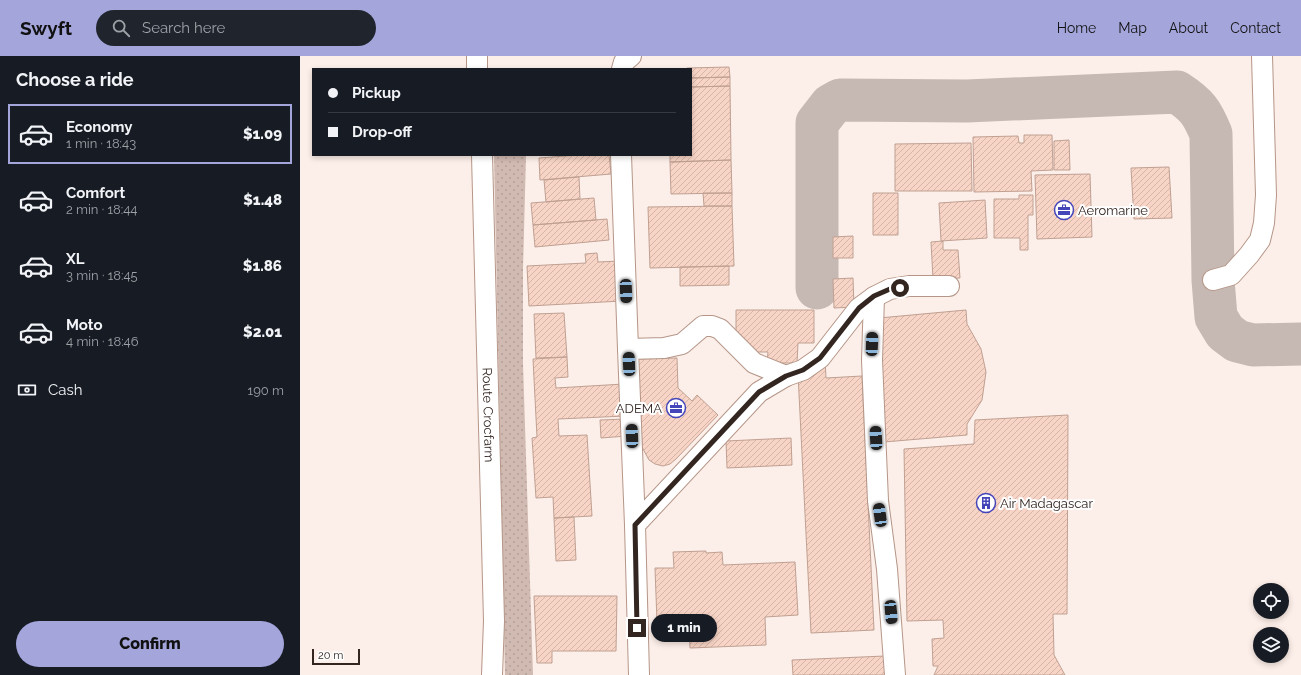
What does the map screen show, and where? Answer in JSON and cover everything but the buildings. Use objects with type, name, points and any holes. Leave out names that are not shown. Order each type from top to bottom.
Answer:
[{"type":"street","points":[[476,56],[477,68]]},
{"type":"street","points":[[622,68],[624,62],[631,56]]},
{"type":"street","points":[[1213,280],[1230,275],[1249,255],[1260,240],[1264,223],[1266,195],[1262,56]]},
{"type":"street","name":"Route Crocfarm","points":[[482,156],[494,621],[492,675]]},
{"type":"street","points":[[621,156],[639,675]]},
{"type":"street","points":[[635,525],[759,392],[786,376],[803,370],[820,358],[859,308],[874,296],[890,289],[909,286],[949,286]]},
{"type":"street","points":[[874,296],[872,360],[878,501],[887,569],[895,675]]},
{"type":"street","points":[[628,349],[664,348],[682,344],[703,326],[712,326],[720,329],[754,363],[786,376]]},
{"type":"shaded area","points":[[494,156],[526,156],[523,269],[523,364],[533,675],[505,675]]},
{"type":"taxiway","points":[[817,288],[817,123],[831,105],[840,100],[967,101],[1177,92],[1194,105],[1202,114],[1211,134],[1213,280],[1216,317],[1225,332],[1237,341],[1253,345],[1301,344]]},
{"type":"place","name":"Aeromarine","points":[[1064,210]]},
{"type":"place","name":"ADEMA","points":[[676,408]]},
{"type":"place","name":"Air Madagascar","points":[[986,503]]},
{"type":"route","points":[[637,628],[635,525],[759,392],[786,376],[803,370],[820,358],[859,308],[874,296],[890,289],[900,288]]}]
